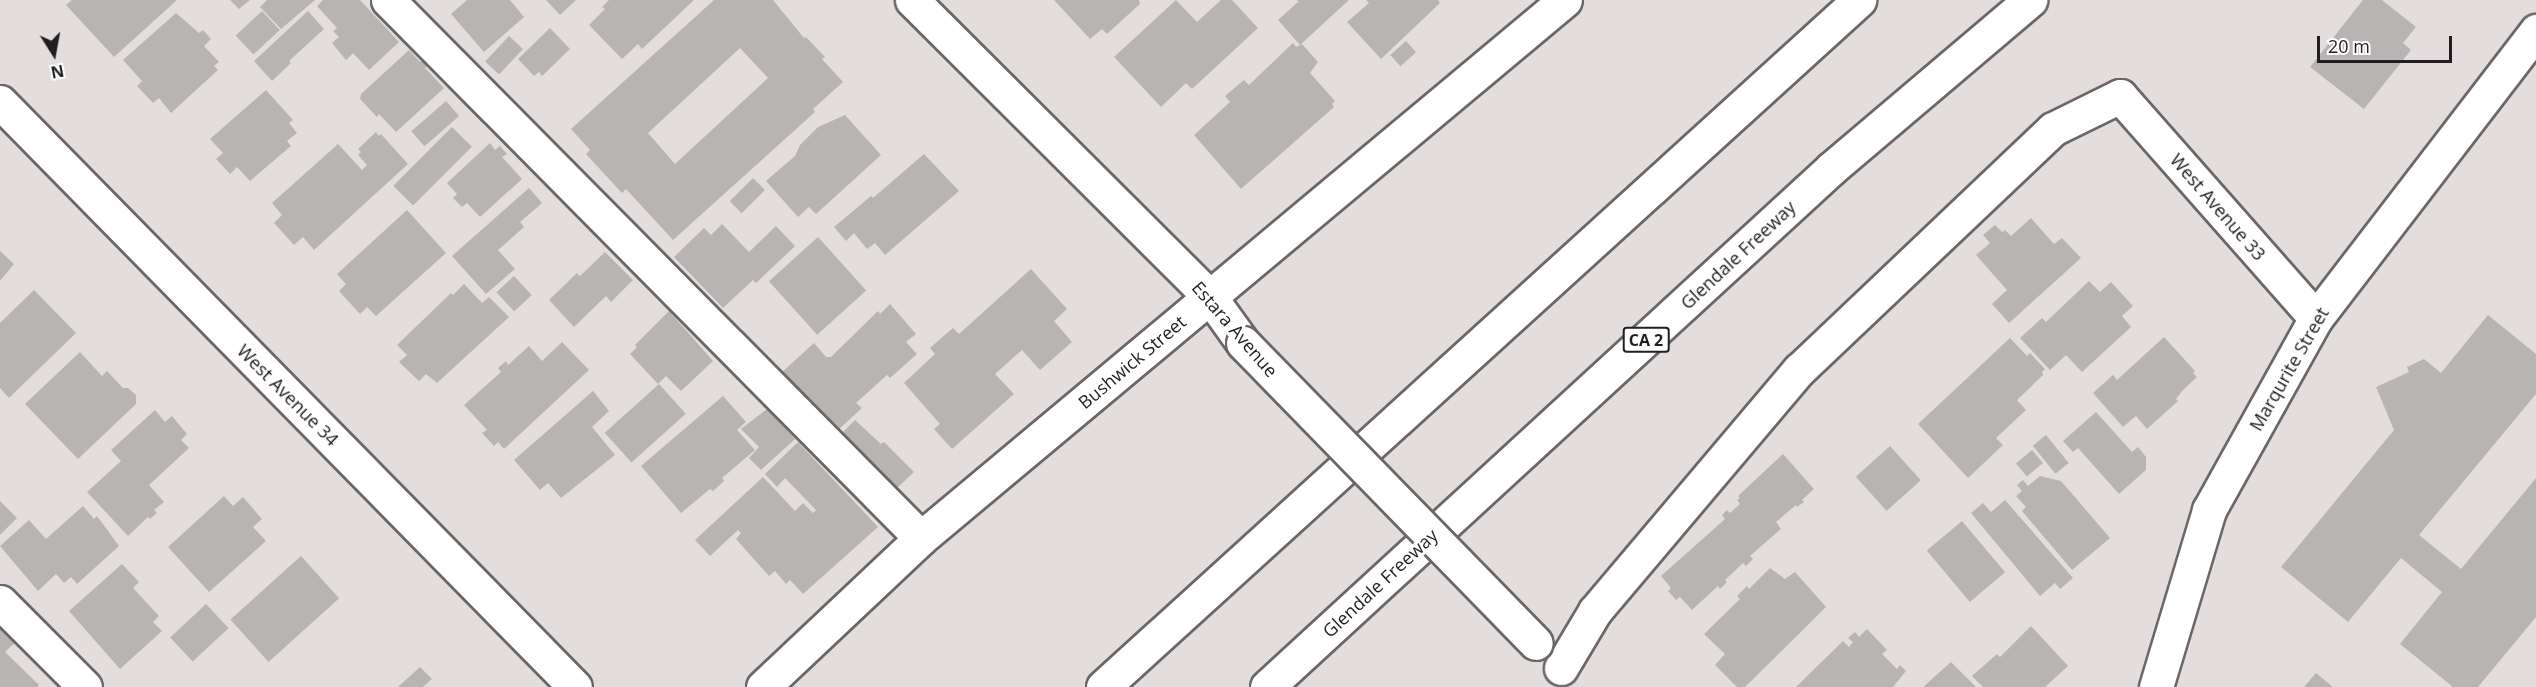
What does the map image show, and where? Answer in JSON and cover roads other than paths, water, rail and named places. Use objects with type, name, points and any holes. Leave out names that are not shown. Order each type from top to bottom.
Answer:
[{"type":"main road","points":[[388,0],[921,538]]},
{"type":"main road","name":"Estara Avenue","points":[[912,0],[1210,297],[1244,343],[1570,677]]},
{"type":"main road","name":"Bushwick Street","points":[[763,687],[921,538],[1565,0]]},
{"type":"main road","points":[[1103,687],[1859,0]]},
{"type":"main road","name":"Glendale Freeway","points":[[1267,687],[1832,168],[2030,0]]},
{"type":"main road","name":"Marqurite Street","points":[[2156,687],[2209,510],[2316,318],[2536,31]]},
{"type":"main road","name":"West Avenue 33","points":[[1570,677],[1595,611],[1798,370],[2053,129],[2120,96],[2316,318]]},
{"type":"main road","name":"West Avenue 34","points":[[0,102],[575,687]]},
{"type":"main road","points":[[0,602],[85,687]]}]
